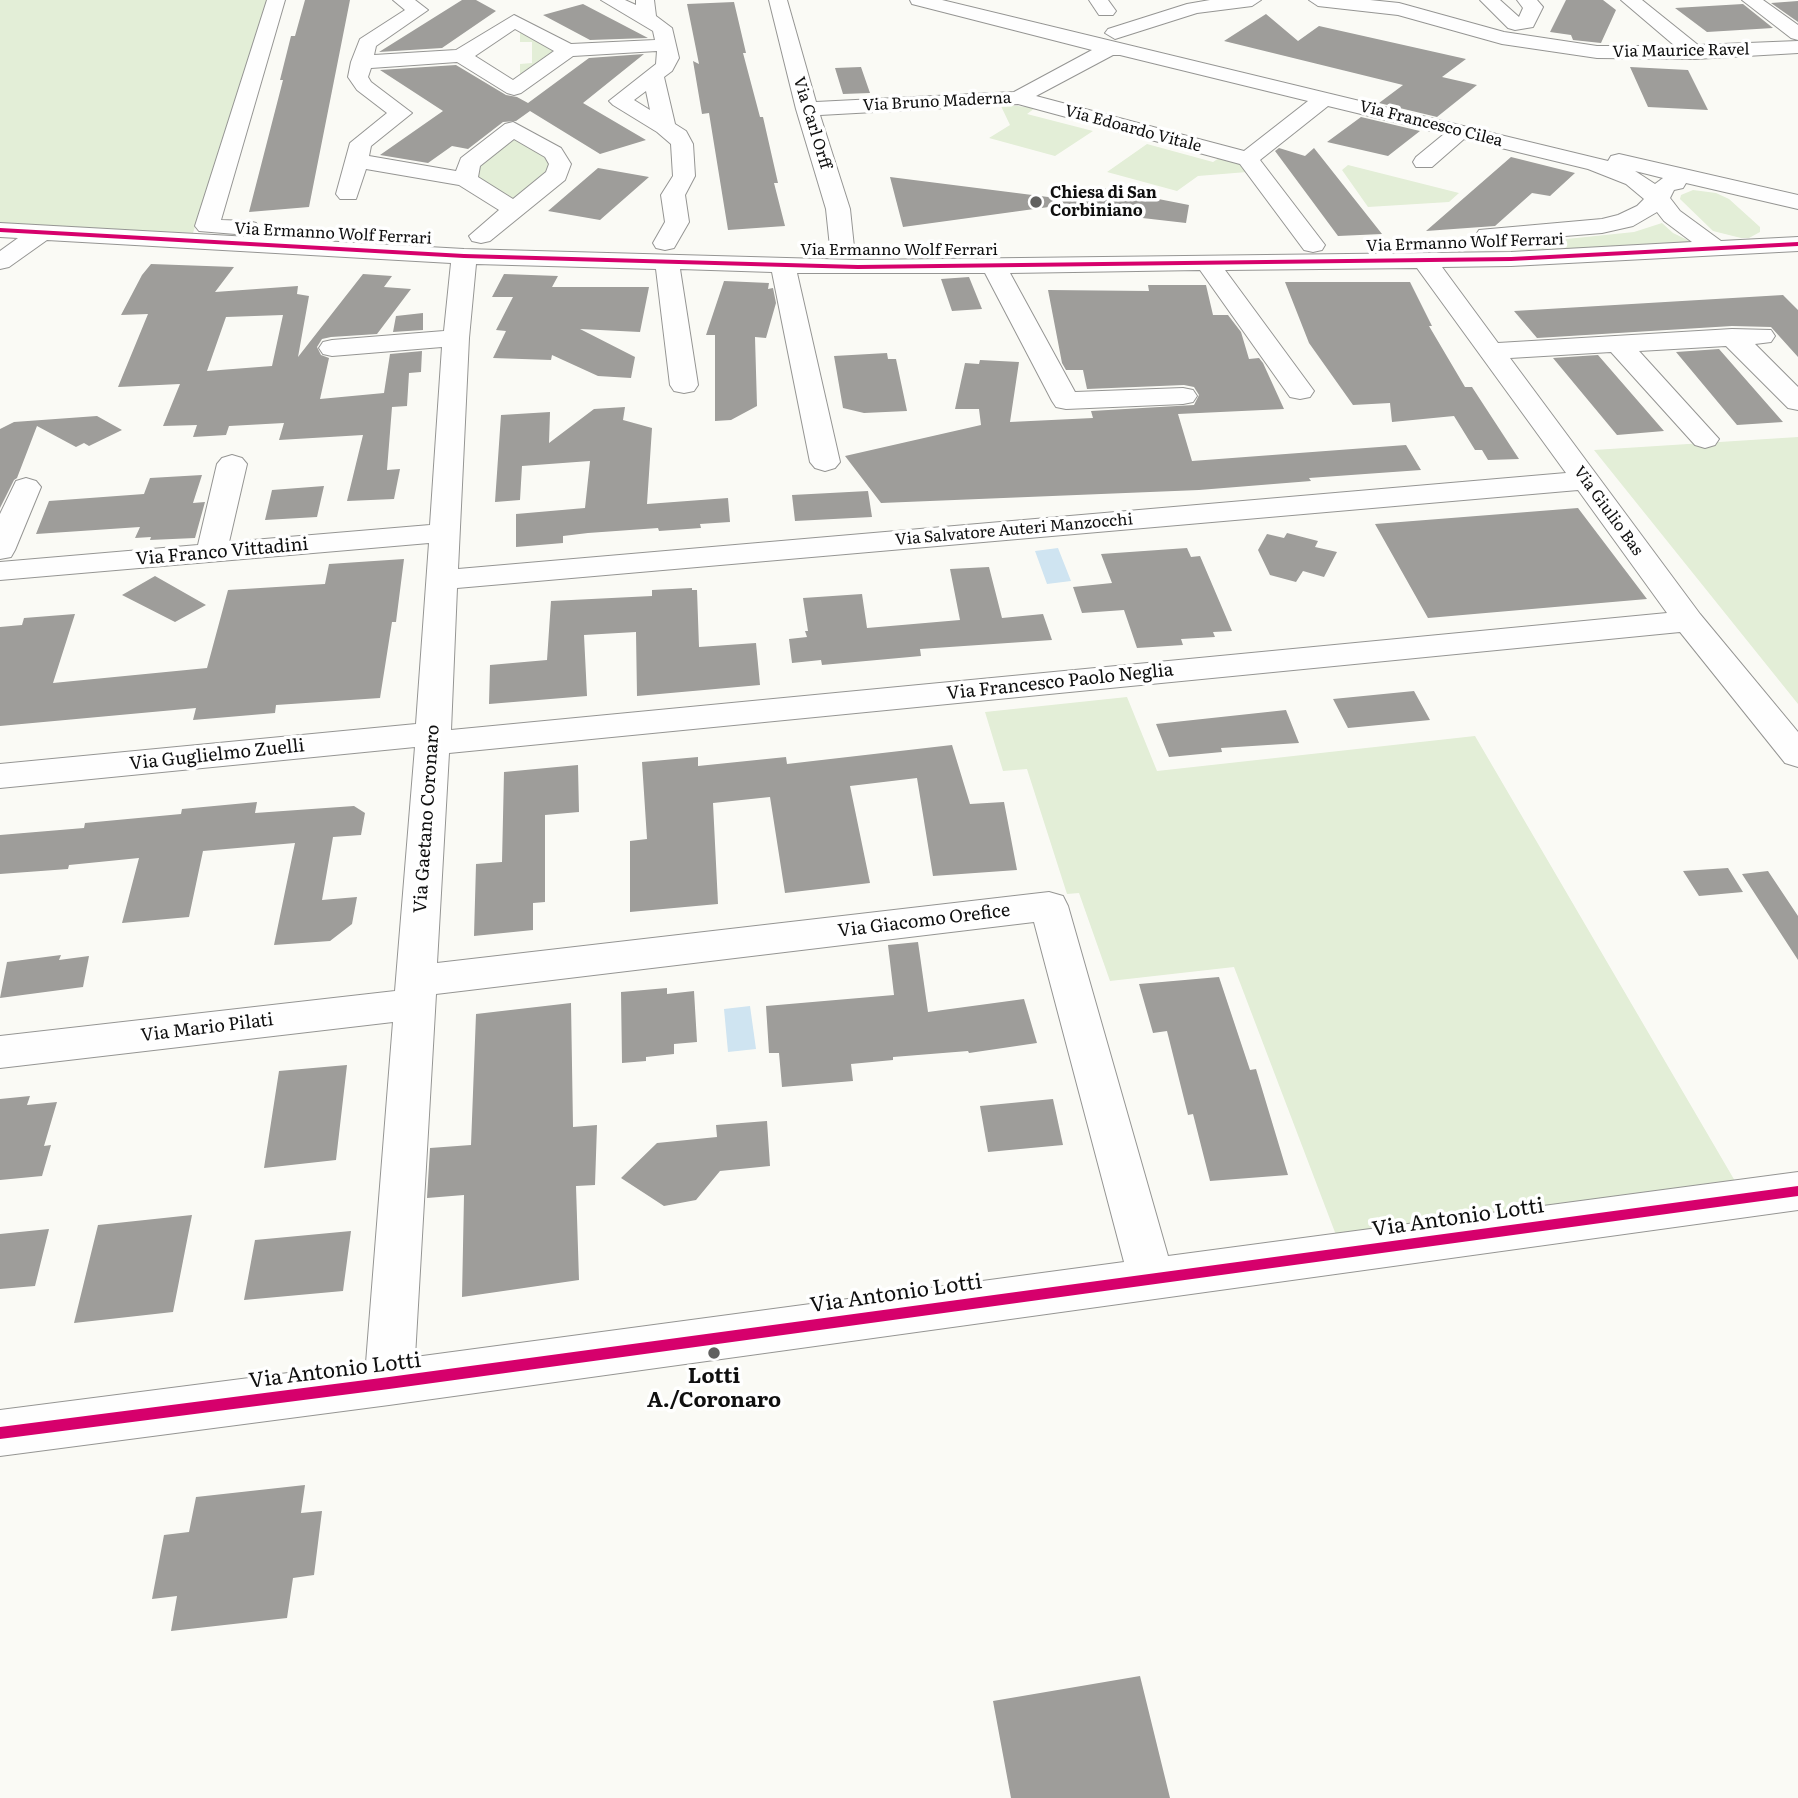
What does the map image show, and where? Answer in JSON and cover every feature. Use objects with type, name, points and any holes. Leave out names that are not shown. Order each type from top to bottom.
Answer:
[{"type":"street","name":"Via Ermanno Wolf Ferrari","points":[[276,0],[207,226],[472,246]]},
{"type":"street","points":[[358,152],[401,113],[368,89],[358,77],[366,45],[418,10],[402,0]]},
{"type":"street","points":[[610,0],[646,9],[661,27],[666,45],[668,63],[620,101],[665,127],[681,141],[684,173],[673,195],[676,225],[666,252],[684,385]]},
{"type":"street","name":"Via Francesco Cilea","points":[[919,0],[1113,41],[1798,202]]},
{"type":"street","name":"Via Francesco Cilea","points":[[955,0],[1324,98],[1596,164],[1634,178],[1658,198],[1672,216],[1717,249]]},
{"type":"street","points":[[1113,41],[1194,8],[1252,0]]},
{"type":"street","name":"Via Maurice Ravel","points":[[1318,0],[1399,9],[1502,38],[1597,52],[1695,52],[1798,47]]},
{"type":"street","points":[[1489,0],[1515,24],[1525,23],[1533,7],[1526,0]]},
{"type":"street","points":[[1630,0],[1695,52]]},
{"type":"street","points":[[1751,0],[1798,34]]},
{"type":"street","name":"Via Carl Orff","points":[[780,2],[807,109],[838,209],[842,247]]},
{"type":"street","points":[[372,39],[379,13]]},
{"type":"street","points":[[361,62],[461,56],[514,21]]},
{"type":"street","points":[[514,21],[568,50],[666,45]]},
{"type":"street","points":[[514,21],[514,89]]},
{"type":"street","name":"Via Bruno Maderna","points":[[807,109],[1018,98],[1113,41]]},
{"type":"street","points":[[514,89],[568,50]]},
{"type":"street","points":[[461,56],[514,89]]},
{"type":"street","points":[[653,75],[665,127]]},
{"type":"street","points":[[348,194],[368,89]]},
{"type":"street","name":"Via Edoardo Vitale","points":[[1018,98],[1248,159]]},
{"type":"street","points":[[1313,245],[1248,159],[1324,98]]},
{"type":"street","points":[[466,179],[467,166],[472,159],[513,129],[552,153],[559,161],[557,175],[472,246]]},
{"type":"street","points":[[1424,162],[1460,131]]},
{"type":"street","points":[[358,152],[466,179],[514,210]]},
{"type":"street","name":"Via Ermanno Wolf Ferrari","points":[[0,230],[666,252],[842,247],[1313,245],[1602,226],[1625,221],[1645,211],[1658,198],[1666,184],[1686,181],[1715,184]]},
{"type":"street","points":[[1745,191],[1795,250]]},
{"type":"street","points":[[0,262],[41,233]]},
{"type":"street","points":[[1488,235],[1511,260]]},
{"type":"street","name":"Via Gaetano Coronaro","points":[[389,1383],[433,738],[456,338],[472,246]]},
{"type":"street","name":"Via Ermanno Wolf Ferrari","points":[[666,252],[783,265],[994,267],[1511,260],[1768,246],[1795,250]]},
{"type":"street","name":"Via Giulio Bas","points":[[1425,261],[1689,621],[1798,755]]},
{"type":"street","points":[[1208,264],[1300,391]]},
{"type":"street","points":[[783,265],[825,462]]},
{"type":"street","points":[[994,267],[1066,401],[1183,396]]},
{"type":"street","points":[[1488,347],[1582,336]]},
{"type":"street","points":[[1488,347],[1618,344],[1762,336]]},
{"type":"street","points":[[1732,337],[1798,402]]},
{"type":"street","points":[[332,348],[456,338]]},
{"type":"street","points":[[1618,344],[1704,439]]},
{"type":"street","points":[[211,553],[232,464]]},
{"type":"street","name":"Via Salvatore Auteri Manzocchi","points":[[442,579],[1586,480]]},
{"type":"street","points":[[0,550],[26,487]]},
{"type":"street","name":"Via Franco Vittadini","points":[[0,571],[444,533]]},
{"type":"street","name":"Via Francesco Paolo Neglia","points":[[433,738],[1689,621]]},
{"type":"street","name":"Via Guglielmo Zuelli","points":[[0,776],[433,738]]},
{"type":"street","name":"Via Giacomo Orefice","points":[[415,993],[1049,906],[1151,1278]]},
{"type":"street","name":"Via Mario Pilati","points":[[0,1052],[415,993]]},
{"type":"street","name":"Via Antonio Lotti","points":[[0,1433],[389,1383],[1798,1191]]},
{"type":"green space","points":[[0,0],[268,0],[193,233],[0,223]]},
{"type":"green space","points":[[520,31],[556,49],[520,76],[520,64],[532,63],[532,42],[520,42]]},
{"type":"green space","points":[[1000,104],[1035,108],[1027,114],[1093,131],[1055,156],[989,138],[1010,125]]},
{"type":"green space","points":[[512,134],[549,159],[549,172],[513,200],[471,174]]},
{"type":"green space","points":[[1147,144],[1213,162],[1222,156],[1238,161],[1247,172],[1198,176],[1177,191],[1107,172]]},
{"type":"green space","points":[[1348,165],[1459,193],[1449,202],[1368,207],[1342,170]]},
{"type":"green space","points":[[1693,190],[1716,193],[1729,199],[1760,227],[1760,232],[1749,238],[1741,238],[1713,231],[1680,199],[1681,195]]},
{"type":"green space","points":[[1662,223],[1673,233],[1696,244],[1522,250],[1509,245],[1634,232]]},
{"type":"green space","points":[[1798,437],[1798,704],[1594,450]]},
{"type":"green space","points":[[1127,697],[1157,771],[1475,736],[1735,1181],[1336,1235],[1234,967],[1110,981],[1079,893],[1067,894],[1027,769],[1003,771],[985,712]]},
{"type":"water","points":[[1058,548],[1071,581],[1047,584],[1035,551]]},
{"type":"water","points":[[750,1006],[756,1049],[728,1052],[724,1009]]},
{"type":"building","points":[[305,0],[350,0],[309,207],[249,212],[283,80],[280,80],[291,36],[295,36]]},
{"type":"building","points":[[462,0],[476,0],[496,11],[442,48],[379,52]]},
{"type":"building","points":[[1566,0],[1603,0],[1616,10],[1601,43],[1573,40],[1571,35],[1550,32]]},
{"type":"building","points":[[1798,1],[1798,22],[1771,3]]},
{"type":"building","points":[[734,2],[746,53],[743,53],[760,117],[763,117],[778,183],[774,183],[785,226],[728,230],[709,113],[702,114],[693,61],[699,64],[687,4]]},
{"type":"building","points":[[583,4],[648,38],[590,40],[543,15]]},
{"type":"building","points":[[1743,4],[1773,28],[1707,32],[1675,8]]},
{"type":"building","points":[[1266,14],[1298,41],[1319,26],[1466,59],[1442,77],[1477,85],[1437,117],[1379,103],[1403,85],[1224,41]]},
{"type":"building","points":[[644,54],[583,103],[646,140],[600,154],[530,111],[516,121],[503,122],[468,149],[452,146],[428,163],[380,155],[443,111],[380,70],[456,65],[506,95],[528,103],[589,58]]},
{"type":"building","points":[[861,67],[870,93],[843,94],[835,68]]},
{"type":"building","points":[[1630,67],[1688,70],[1708,110],[1648,107]]},
{"type":"building","points":[[1361,117],[1420,131],[1388,156],[1327,142]]},
{"type":"building","points":[[1279,148],[1305,156],[1314,148],[1382,234],[1338,236],[1275,151]]},
{"type":"building","points":[[1511,157],[1575,173],[1550,196],[1532,193],[1495,226],[1426,231]]},
{"type":"building","points":[[598,168],[649,177],[600,220],[548,211]]},
{"type":"building","points":[[890,177],[1056,198],[1056,206],[903,227]]},
{"type":"building","points":[[1092,186],[1189,205],[1186,223],[1090,212],[1059,202]]},
{"type":"building","points":[[151,264],[234,267],[215,292],[298,286],[297,294],[309,296],[298,357],[363,274],[392,276],[384,287],[411,289],[377,334],[331,337],[322,339],[317,347],[321,355],[329,358],[320,399],[384,393],[390,354],[422,351],[421,372],[409,373],[407,406],[392,407],[387,470],[400,469],[394,499],[347,501],[363,435],[279,440],[284,423],[229,426],[226,435],[193,437],[197,425],[163,426],[180,384],[118,387],[148,314],[121,315],[142,275]],"holes":[[[283,315],[272,366],[207,371],[226,317]]]},
{"type":"building","points":[[504,274],[558,276],[552,287],[649,287],[640,332],[580,329],[635,357],[631,378],[598,376],[552,355],[551,360],[493,358],[506,331],[496,330],[513,297],[492,297]]},
{"type":"building","points":[[969,277],[982,309],[952,311],[941,279]]},
{"type":"building","points":[[724,281],[769,283],[768,289],[773,288],[776,303],[766,338],[755,337],[757,406],[731,420],[715,421],[715,335],[706,335]]},
{"type":"building","points":[[1285,282],[1410,282],[1432,326],[1429,326],[1465,387],[1472,387],[1519,459],[1488,460],[1482,450],[1475,450],[1454,416],[1392,422],[1390,403],[1353,405],[1309,343]]},
{"type":"building","points":[[1148,285],[1206,285],[1213,315],[1228,315],[1241,332],[1249,359],[1259,358],[1263,363],[1284,409],[1178,414],[1192,461],[1406,445],[1421,470],[1199,490],[881,503],[845,456],[981,425],[979,409],[955,409],[965,363],[979,364],[980,360],[1019,362],[1010,422],[1093,418],[1091,411],[1194,405],[1199,395],[1194,387],[1184,385],[1087,389],[1083,370],[1066,370],[1062,363],[1048,290],[1149,291]]},
{"type":"building","points":[[1783,295],[1798,310],[1798,357],[1771,327],[1732,326],[1537,338],[1514,311]]},
{"type":"building","points":[[423,313],[423,330],[393,332],[396,316]]},
{"type":"building","points":[[1719,349],[1783,422],[1737,425],[1676,352]]},
{"type":"building","points":[[887,353],[888,359],[896,359],[907,411],[864,413],[843,408],[834,356]]},
{"type":"building","points":[[1598,355],[1664,431],[1617,435],[1553,358]]},
{"type":"building","points":[[625,407],[623,420],[652,428],[647,504],[728,498],[730,522],[700,524],[701,528],[588,533],[563,536],[563,543],[516,547],[516,514],[585,508],[590,461],[522,466],[520,500],[495,502],[501,415],[550,412],[549,443],[594,409]]},
{"type":"building","points":[[97,416],[122,430],[89,446],[84,443],[76,447],[37,426],[17,478],[0,508],[0,429],[14,422]]},
{"type":"building","points":[[202,475],[193,503],[205,502],[195,538],[135,538],[140,527],[36,534],[49,501],[144,494],[150,478]]},
{"type":"building","points":[[324,486],[317,517],[265,520],[272,490]]},
{"type":"building","points":[[868,491],[872,517],[795,521],[792,495]]},
{"type":"building","points":[[1578,508],[1647,599],[1428,618],[1375,524]]},
{"type":"building","points":[[1287,533],[1318,541],[1315,547],[1337,552],[1324,577],[1303,571],[1296,582],[1270,575],[1258,550],[1267,534],[1284,538]]},
{"type":"building","points":[[1187,548],[1191,557],[1200,556],[1232,631],[1213,632],[1215,637],[1181,639],[1183,645],[1137,648],[1124,610],[1082,613],[1073,587],[1112,583],[1101,554]]},
{"type":"building","points":[[404,559],[396,622],[392,622],[380,698],[276,705],[275,713],[193,720],[196,708],[0,726],[0,627],[22,625],[24,618],[75,614],[53,683],[207,668],[228,590],[325,584],[329,564]]},
{"type":"building","points":[[989,567],[1002,618],[1043,614],[1052,640],[920,649],[921,656],[822,665],[821,660],[792,663],[789,639],[807,637],[803,598],[862,594],[867,628],[960,620],[950,569]]},
{"type":"building","points":[[155,576],[206,605],[175,622],[122,595]]},
{"type":"building","points":[[652,590],[697,590],[699,647],[756,643],[760,685],[637,696],[636,632],[584,635],[587,696],[489,704],[490,665],[547,660],[551,601],[652,596]]},
{"type":"building","points":[[1414,691],[1430,720],[1348,728],[1333,699]]},
{"type":"building","points":[[1286,710],[1299,743],[1221,748],[1222,752],[1169,757],[1156,724]]},
{"type":"building","points":[[952,745],[970,804],[1004,802],[1017,870],[933,876],[917,778],[850,786],[870,883],[785,893],[770,797],[713,803],[718,904],[630,912],[630,841],[647,839],[642,762],[698,757],[698,766],[786,757],[787,764]]},
{"type":"building","points":[[578,765],[579,812],[545,815],[545,902],[533,903],[533,930],[474,936],[476,864],[502,862],[504,772]]},
{"type":"building","points":[[257,802],[255,813],[354,806],[365,813],[361,835],[333,837],[322,900],[357,897],[352,924],[330,941],[274,945],[295,843],[203,851],[189,917],[122,923],[139,858],[69,865],[68,869],[0,874],[0,835],[84,828],[85,823],[181,814],[182,809]]},
{"type":"building","points":[[1728,868],[1743,892],[1699,896],[1683,871]]},
{"type":"building","points":[[1768,871],[1798,916],[1798,960],[1742,874]]},
{"type":"building","points":[[918,942],[928,1012],[1024,999],[1037,1043],[969,1053],[893,1057],[893,1060],[851,1064],[853,1081],[782,1087],[779,1053],[769,1053],[766,1006],[894,995],[888,945]]},
{"type":"building","points":[[61,955],[59,960],[89,956],[83,987],[0,998],[7,962]]},
{"type":"building","points":[[1219,977],[1250,1070],[1256,1069],[1288,1175],[1210,1181],[1193,1114],[1188,1115],[1167,1031],[1153,1033],[1139,984]]},
{"type":"building","points":[[667,988],[667,994],[694,991],[697,1042],[674,1044],[674,1054],[646,1057],[646,1061],[622,1063],[621,992]]},
{"type":"building","points":[[571,1003],[573,1127],[597,1125],[595,1185],[576,1186],[579,1280],[462,1297],[464,1195],[427,1198],[430,1148],[471,1145],[476,1014]]},
{"type":"building","points":[[347,1065],[336,1160],[264,1168],[279,1071]]},
{"type":"building","points":[[30,1096],[27,1105],[57,1102],[44,1146],[51,1145],[42,1176],[0,1180],[0,1099]]},
{"type":"building","points":[[1053,1099],[1063,1145],[988,1152],[980,1106]]},
{"type":"building","points":[[767,1121],[770,1166],[720,1171],[696,1200],[664,1206],[621,1178],[657,1143],[717,1137],[716,1125]]},
{"type":"building","points":[[192,1215],[173,1312],[74,1323],[98,1225]]},
{"type":"building","points":[[49,1229],[35,1286],[0,1289],[0,1234]]},
{"type":"building","points":[[351,1231],[343,1291],[244,1300],[255,1240]]},
{"type":"building","points":[[305,1485],[301,1513],[322,1511],[314,1575],[293,1578],[287,1618],[171,1631],[177,1596],[152,1599],[164,1535],[189,1532],[196,1497]]},
{"type":"building","points":[[1140,1676],[1170,1798],[1011,1798],[993,1701]]},
{"type":"cycle path","points":[[0,230],[464,256],[858,267],[1511,259],[1798,244]]},
{"type":"cycle path","points":[[0,1433],[389,1383],[1798,1191]]},
{"type":"place","name":"Chiesa di San Corbiniano","points":[[1036,202]]},
{"type":"place","name":"Lotti A./Coronaro","points":[[714,1353]]}]
